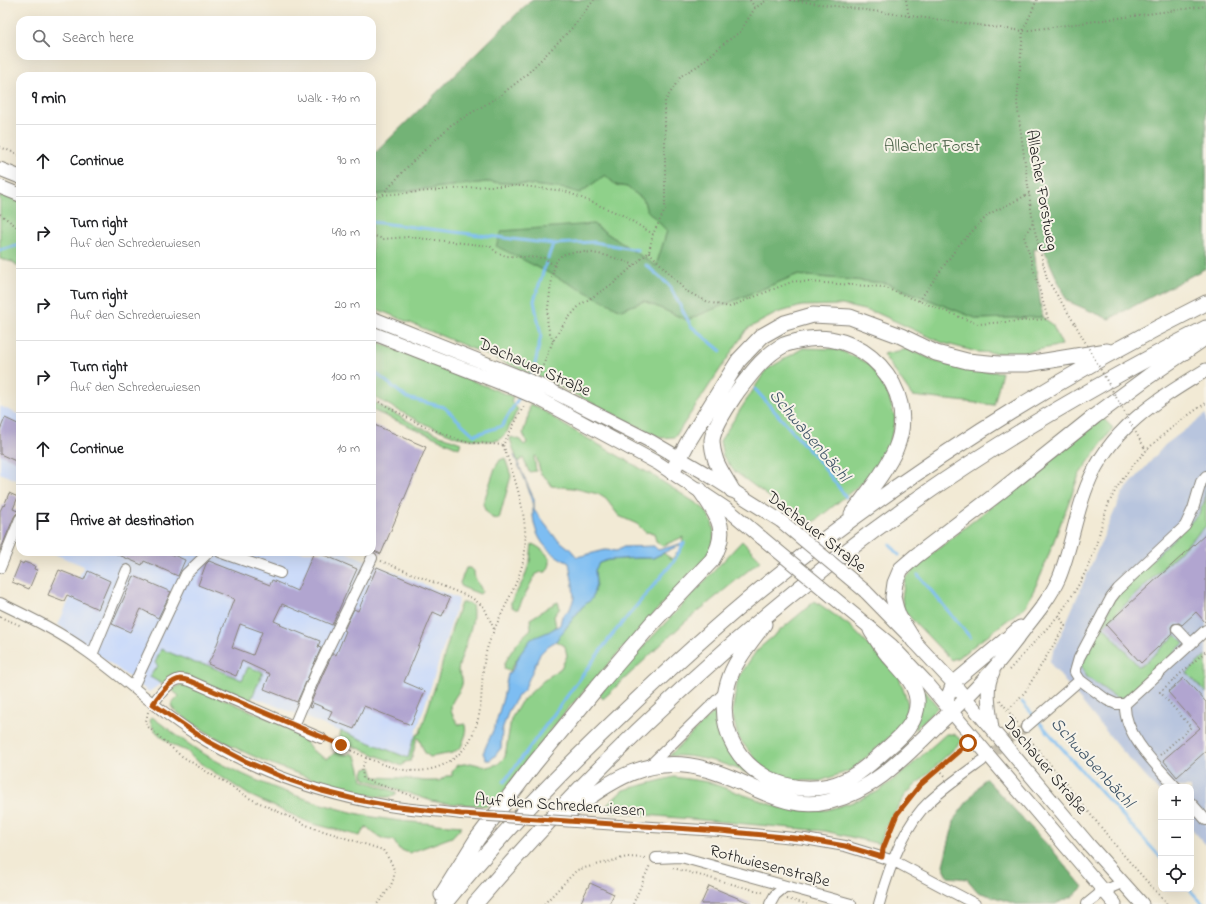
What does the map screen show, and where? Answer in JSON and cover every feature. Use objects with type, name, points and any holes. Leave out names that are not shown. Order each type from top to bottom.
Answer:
[{"type":"highway","points":[[444,904],[547,787],[658,679],[760,590],[842,526],[905,480],[954,447],[1118,349],[1206,303]]},
{"type":"highway","points":[[672,472],[688,442],[739,360],[762,336],[784,323],[813,315],[850,317],[901,336],[936,353],[967,361],[999,364],[1027,364],[1118,349]]},
{"type":"highway","points":[[475,904],[532,838],[569,799],[653,717],[740,637],[844,553],[919,498],[998,445],[1084,393],[1206,328]]},
{"type":"highway","points":[[732,490],[716,462],[712,440],[715,430],[734,396],[756,366],[770,353],[786,345],[809,338],[824,338],[842,341],[861,349],[885,371],[900,403],[902,417],[896,448],[869,490],[842,526]]},
{"type":"highway","points":[[914,641],[899,618],[893,597],[895,583],[901,569],[1095,416],[1149,376],[1206,338]]},
{"type":"highway","points":[[436,904],[477,838],[534,764],[648,628],[712,560],[719,548],[722,534],[715,514],[700,490]]},
{"type":"highway","points":[[777,607],[735,667],[728,681],[724,704],[728,729],[732,742],[739,753],[756,772],[774,782],[799,789],[815,789],[840,783],[864,769],[898,739],[912,723],[917,707],[917,699],[911,682],[886,654],[871,630]]},
{"type":"highway","points":[[532,838],[603,786],[630,773],[663,765],[680,764],[724,775],[770,795],[798,804],[830,801],[862,789],[875,780],[888,770],[949,710]]},
{"type":"main road","points":[[0,169],[16,175]]},
{"type":"main road","points":[[0,187],[16,193]]},
{"type":"main road","name":"Dachauer Straße","points":[[376,320],[652,442],[781,521],[865,591],[914,641],[953,683],[1089,845],[1142,904]]},
{"type":"main road","name":"Dachauer Straße","points":[[376,334],[518,383]]},
{"type":"main road","points":[[1038,612],[953,683],[948,696],[949,710],[966,699],[1000,671],[1049,597],[1058,578],[1087,486],[1094,469],[1104,454],[1136,417],[1153,404],[1206,370]]},
{"type":"main road","name":"Dachauer Straße","points":[[537,391],[672,472],[731,512],[871,630],[891,645],[927,683],[996,763],[1114,904]]},
{"type":"main road","points":[[992,729],[988,694],[990,677],[1000,671]]},
{"type":"street","points":[[1125,704],[1116,704],[1107,700],[1080,680],[1075,672],[1079,658],[1111,598],[1118,588],[1185,526],[1193,509],[1201,482],[1206,476]]},
{"type":"street","points":[[0,568],[16,529]]},
{"type":"street","points":[[133,687],[186,574],[205,556]]},
{"type":"street","points":[[231,556],[280,573]]},
{"type":"street","points":[[294,726],[317,671],[372,558]]},
{"type":"street","points":[[92,655],[127,570]]},
{"type":"street","name":"Auf den Schrederwiesen","points":[[0,603],[40,622],[92,655],[153,704],[207,741],[245,761],[292,781],[322,791],[390,806],[461,814],[720,831],[805,839],[845,846],[894,861],[975,904]]},
{"type":"street","points":[[1177,629],[1191,644]]},
{"type":"street","points":[[1173,784],[1141,748],[1127,722],[1124,712],[1125,704],[1206,630]]},
{"type":"street","points":[[153,704],[168,686],[181,679],[190,681],[320,738]]},
{"type":"street","points":[[1024,730],[1080,680]]},
{"type":"street","points":[[647,768],[726,691]]},
{"type":"street","points":[[879,904],[894,861],[910,826],[928,803],[982,761]]},
{"type":"street","points":[[1194,806],[1206,820]]},
{"type":"street","name":"Rothwiesenstraße","points":[[656,858],[681,857],[851,904]]},
{"type":"street","points":[[1087,904],[1103,891],[1122,883]]},
{"type":"street","points":[[1114,904],[1122,883]]},
{"type":"street","points":[[773,900],[786,886]]},
{"type":"path","points":[[382,195],[411,163],[451,125],[498,97],[524,77],[572,28],[594,0]]},
{"type":"path","points":[[750,0],[755,8]]},
{"type":"path","points":[[503,445],[537,391],[553,341],[565,322],[580,305],[614,283],[649,252],[654,234],[665,210],[665,101],[681,76],[699,65],[740,32],[755,8],[767,0]]},
{"type":"path","points":[[790,0],[1023,32],[1206,6]]},
{"type":"path","points":[[906,0],[908,17]]},
{"type":"path","name":"Allacher Forstweg","points":[[1037,0],[1023,32],[1017,103],[1033,223],[1047,279],[1075,324],[1147,450]]},
{"type":"path","points":[[0,147],[16,153]]},
{"type":"path","points":[[376,197],[382,195],[487,186],[523,186],[566,191],[622,215],[654,234]]},
{"type":"path","points":[[919,301],[958,246],[989,214],[1029,194]]},
{"type":"path","points":[[0,214],[16,226]]},
{"type":"path","points":[[649,252],[686,291],[708,302],[730,307],[794,281],[883,287],[978,324],[1016,322],[1048,319],[1024,236],[1033,223]]},
{"type":"path","points":[[376,237],[383,239],[408,237],[490,246],[496,252],[506,256],[544,258],[555,266]]},
{"type":"path","points":[[553,341],[548,326],[548,307],[556,261],[564,254],[577,251],[619,258],[634,265]]},
{"type":"path","points":[[376,400],[419,424],[465,442],[503,445]]},
{"type":"path","points":[[1000,671],[1059,615],[1079,587],[1094,553],[1112,497],[1130,468],[1168,430],[1206,403]]},
{"type":"path","points":[[320,738],[341,745],[366,758],[400,770],[413,772],[436,768],[445,764],[462,751],[470,740],[480,710],[486,651],[494,629],[521,570],[525,550],[524,525],[516,482],[503,445]]},
{"type":"path","points":[[367,556],[472,598],[484,607],[494,629]]},
{"type":"path","points":[[1009,709],[1025,692],[1065,626],[1059,615]]},
{"type":"path","points":[[0,617],[27,628]]},
{"type":"path","points":[[1157,758],[1191,727],[1160,692],[1206,651]]},
{"type":"path","name":"Dachauer Straße","points":[[998,696],[1003,705],[1121,852],[1167,904]]},
{"type":"path","points":[[146,718],[147,726],[180,755],[249,798],[311,828],[383,850],[393,867],[393,877],[391,887],[376,904]]},
{"type":"path","points":[[882,857],[883,849],[897,814],[920,785],[968,743]]},
{"type":"path","points":[[366,758],[362,769],[363,779],[426,801]]},
{"type":"path","points":[[544,904],[577,870],[627,857],[656,858]]},
{"type":"path","points":[[633,904],[650,865],[656,858]]},
{"type":"path","points":[[667,866],[773,900],[807,904]]},
{"type":"shaded area","points":[[0,406],[16,413],[16,480],[0,473]]},
{"type":"shaded area","points":[[1206,414],[1206,845],[1194,831],[1194,784],[1158,784],[1158,791],[1119,747],[1049,662],[1122,494],[1165,445]]},
{"type":"shaded area","points":[[59,556],[356,556],[459,599],[408,758],[190,672],[166,680],[149,692],[58,625],[84,566]]},
{"type":"green space","name":"Allacher Forst","points":[[531,0],[1206,0],[1206,268],[1109,319],[1067,301],[1044,250],[1034,249],[1042,317],[978,319],[886,283],[796,275],[687,320],[644,301],[621,310],[496,246],[502,231],[593,224],[656,266],[667,231],[646,209],[644,200],[627,187],[616,185],[605,175],[580,193],[566,189],[524,184],[487,182],[376,195],[376,152]]},
{"type":"green space","points":[[605,175],[616,185],[627,187],[644,200],[646,209],[667,231],[656,266],[593,224],[621,310],[644,301],[687,320],[796,275],[886,283],[978,319],[1042,317],[1052,324],[1062,345],[1017,354],[977,352],[943,343],[877,313],[842,305],[802,306],[777,313],[747,329],[675,437],[661,438],[547,380],[376,309],[377,194],[487,182],[524,184],[566,189],[580,193]]},
{"type":"green space","points":[[7,195],[16,198],[16,265],[13,262],[0,259],[0,196]]},
{"type":"green space","points":[[376,342],[513,397],[511,402],[518,409],[507,432],[499,440],[486,441],[457,437],[420,422],[376,398]]},
{"type":"green space","points":[[803,348],[837,349],[868,363],[887,390],[895,418],[889,448],[877,467],[863,482],[809,526],[734,471],[723,456],[720,441],[766,370]]},
{"type":"green space","points":[[908,349],[938,362],[970,371],[1002,372],[994,405],[912,396],[883,354]]},
{"type":"green space","points":[[376,403],[419,427],[461,443],[459,448],[376,412]]},
{"type":"green space","points":[[530,404],[538,407],[564,425],[652,475],[699,505],[706,511],[712,522],[714,532],[713,545],[707,556],[566,711],[495,803],[491,800],[487,806],[442,803],[365,779],[363,774],[364,770],[371,767],[374,777],[439,781],[446,776],[452,776],[452,771],[457,765],[471,763],[487,767],[498,764],[505,757],[511,719],[521,702],[543,681],[561,668],[567,656],[565,646],[556,641],[582,607],[592,598],[596,584],[595,570],[599,563],[608,560],[653,558],[663,553],[672,559],[682,547],[683,537],[662,546],[656,541],[654,533],[645,532],[637,524],[619,516],[606,499],[598,494],[573,488],[551,486],[548,480],[541,474],[536,456],[534,457],[536,471],[529,472],[523,458],[518,462],[510,439],[511,437],[520,440],[524,445],[527,443],[523,433]]},
{"type":"green space","points":[[1103,418],[1113,428],[1079,475],[1041,575],[1026,606],[959,657],[951,660],[904,611],[902,598],[905,579],[919,564]]},
{"type":"green space","points":[[505,458],[511,476],[499,519],[492,518],[485,510],[483,504],[495,468],[500,460]]},
{"type":"green space","points":[[1206,483],[1206,526],[1103,626],[1139,667],[1176,635],[1184,643],[1129,696],[1117,698],[1087,677],[1081,665],[1117,594],[1199,514],[1205,500]]},
{"type":"green space","points":[[742,541],[761,560],[685,622],[603,699],[599,694]]},
{"type":"green space","points":[[532,544],[546,554],[550,560],[550,564],[546,572],[541,572],[535,575],[518,609],[515,609],[511,606],[511,602],[524,579],[530,561]]},
{"type":"green space","points":[[466,568],[471,568],[474,571],[475,578],[482,592],[480,594],[462,587],[460,583]]},
{"type":"green space","points":[[815,601],[850,626],[899,677],[908,704],[902,726],[852,770],[820,781],[781,780],[759,764],[738,737],[732,713],[738,678],[757,650]]},
{"type":"green space","points":[[558,602],[560,608],[554,616],[556,627],[520,654],[510,671],[504,668],[507,658],[522,637],[530,630],[530,619]]},
{"type":"green space","points":[[461,603],[468,603],[472,605],[473,612],[471,629],[458,671],[462,682],[451,708],[451,711],[459,725],[465,724],[466,734],[461,747],[453,753],[430,757],[425,753],[419,739],[417,738],[411,761],[405,762],[402,766],[339,740],[341,731],[408,758],[413,740],[420,733]]},
{"type":"green space","points":[[161,649],[195,663],[207,665],[242,680],[248,667],[263,672],[250,702],[190,677],[162,684],[150,677],[158,666],[155,663]]},
{"type":"green space","points":[[1206,655],[1206,693],[1187,673]]},
{"type":"green space","points":[[181,684],[189,684],[304,734],[303,738],[313,751],[327,759],[336,752],[348,755],[350,753],[356,756],[362,780],[396,792],[396,795],[392,797],[380,797],[361,793],[304,776],[236,748],[193,723],[173,709],[171,705],[179,696],[172,690]]},
{"type":"green space","points":[[925,691],[938,707],[914,731],[922,692]]},
{"type":"green space","points":[[716,710],[725,744],[748,773],[719,763],[690,756],[669,756]]},
{"type":"green space","points":[[152,717],[190,745],[215,760],[275,788],[317,802],[372,817],[462,826],[452,837],[409,853],[399,849],[393,840],[385,839],[379,836],[367,827],[360,836],[310,823],[249,795],[194,759],[187,751],[170,743],[153,728],[150,719]]},
{"type":"green space","points":[[946,734],[954,734],[962,741],[906,794],[885,828],[880,844],[825,831],[601,811],[623,790],[674,777],[708,782],[781,808],[827,810],[853,802],[877,792],[906,770]]},
{"type":"green space","points":[[985,778],[1054,852],[1083,887],[1072,897],[1055,904],[1016,904],[978,892],[967,879],[948,877],[943,865],[955,818]]},
{"type":"water","points":[[522,473],[534,499],[534,510],[555,537],[570,549],[577,557],[605,550],[617,551],[623,547],[654,546],[658,550],[684,543],[653,558],[608,560],[599,563],[595,570],[596,584],[592,599],[582,607],[556,641],[540,654],[524,690],[509,710],[502,730],[501,748],[494,757],[490,760],[486,760],[483,753],[495,726],[508,674],[513,669],[520,654],[531,639],[560,625],[562,616],[570,609],[574,598],[569,563],[555,555],[540,539],[533,516],[532,501]]},
{"type":"building","points":[[5,418],[16,423],[16,461],[0,454],[0,430]]},
{"type":"building","points":[[376,426],[426,447],[381,554],[376,552]]},
{"type":"building","points":[[9,493],[16,496],[16,502],[13,509],[16,510],[16,514],[0,551],[0,511],[3,505],[4,506]]},
{"type":"building","points":[[1206,534],[1206,623],[1196,612],[1182,625],[1179,623],[1173,624],[1171,627],[1172,634],[1141,663],[1106,625]]},
{"type":"building","points":[[121,556],[176,556],[185,560],[178,576],[144,561],[142,565]]},
{"type":"building","points":[[312,556],[326,556],[357,569],[332,625],[282,604],[274,621],[281,624],[280,625],[320,641],[318,647],[321,648],[297,702],[264,689],[270,674],[242,661],[236,676],[208,664],[234,599],[198,585],[206,564],[209,561],[270,585],[272,580],[297,591]],"holes":[[[240,624],[262,632],[253,655],[232,647]]]},
{"type":"building","points":[[20,562],[35,566],[34,569],[37,570],[29,589],[12,582]]},
{"type":"building","points":[[377,567],[450,598],[442,616],[433,612],[404,682],[425,691],[411,725],[364,706],[354,729],[328,719],[332,711],[313,703],[312,708],[309,707],[333,653],[336,655],[346,631],[344,630],[354,609],[358,611]]},
{"type":"building","points":[[59,570],[84,580],[88,571],[110,581],[98,609],[67,595],[64,601],[48,595]]},
{"type":"building","points":[[134,576],[171,592],[158,618],[141,609],[130,632],[112,624]]},
{"type":"building","points":[[1184,678],[1206,702],[1206,751],[1177,777],[1163,760],[1200,728],[1168,692]]},
{"type":"building","points":[[590,883],[614,894],[609,904],[580,904]]},
{"type":"building","points":[[709,886],[752,904],[701,904]]},
{"type":"waterway","points":[[376,222],[553,244]]},
{"type":"waterway","name":"Schwabenbächl","points":[[548,258],[553,244],[594,242],[638,250]]},
{"type":"waterway","name":"Schwabenbächl","points":[[0,250],[16,246]]},
{"type":"waterway","name":"Schwabenbächl","points":[[530,377],[534,369],[541,335],[534,301],[546,263]]},
{"type":"waterway","name":"Schwabenbächl","points":[[646,265],[669,285],[691,326],[721,351]]},
{"type":"waterway","name":"Schwabenbächl","points":[[376,373],[407,398],[444,407],[474,435],[502,426],[521,394]]},
{"type":"waterway","name":"Schwabenbächl","points":[[755,389],[822,465],[846,497]]},
{"type":"waterway","points":[[504,782],[612,635],[674,561],[684,543],[681,544]]},
{"type":"waterway","name":"Schwabenbächl","points":[[890,544],[899,555]]},
{"type":"waterway","name":"Schwabenbächl","points":[[918,575],[970,637]]},
{"type":"waterway","name":"Schwabenbächl","points":[[1022,702],[1159,856]]},
{"type":"waterway","name":"Schwabenbächl","points":[[1192,892],[1203,904]]},
{"type":"tunnel","points":[[983,760],[1026,727]]},
{"type":"route","points":[[341,745],[320,738],[190,681],[181,679],[168,686],[153,704],[207,741],[245,761],[292,781],[322,791],[358,800],[390,806],[461,814],[720,831],[805,839],[845,846],[882,857],[883,849],[897,814],[920,785],[968,743]]}]
